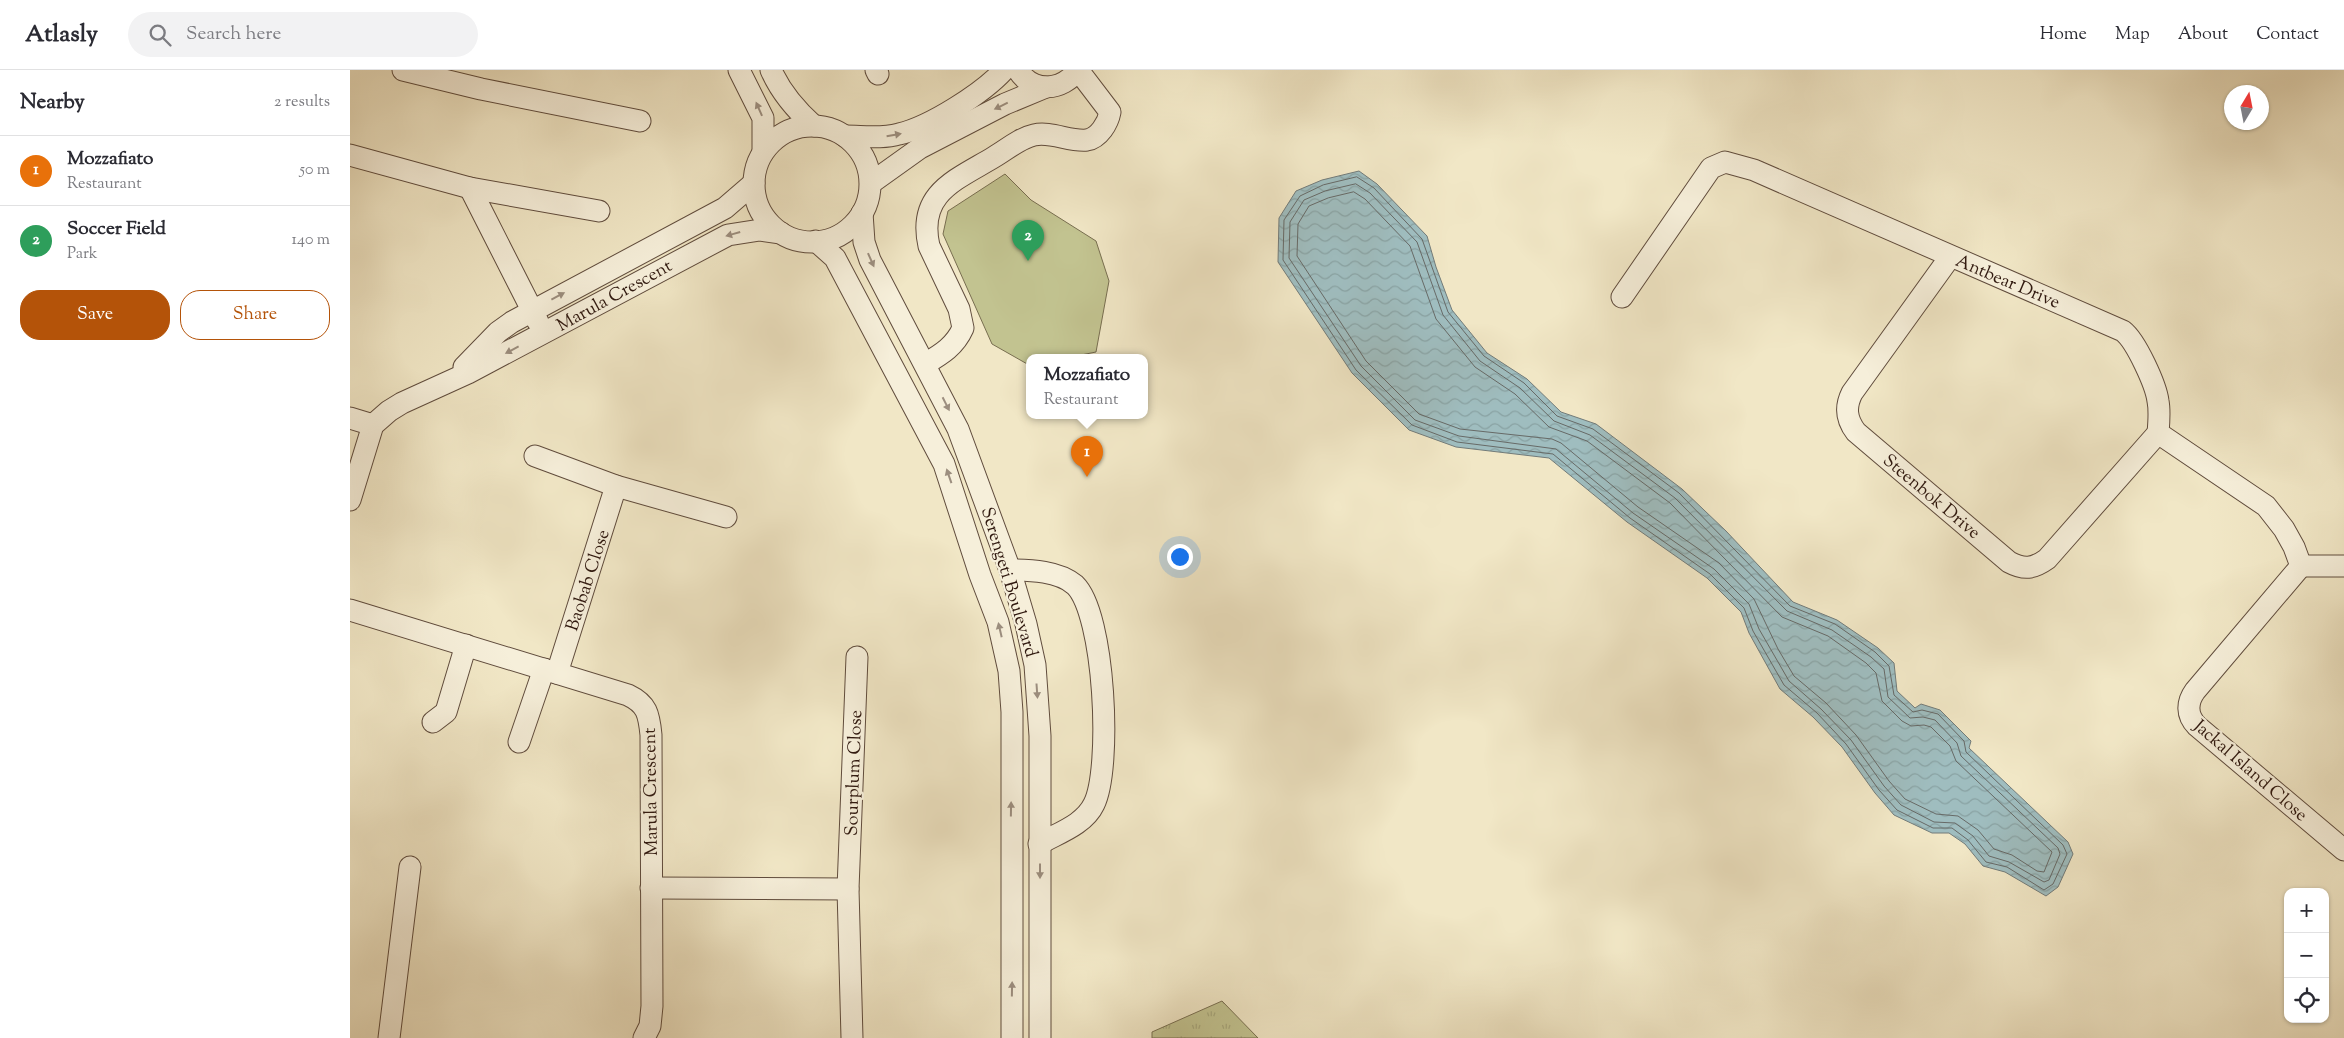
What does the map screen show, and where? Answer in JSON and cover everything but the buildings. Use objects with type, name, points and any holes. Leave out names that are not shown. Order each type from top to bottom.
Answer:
[{"type":"street","points":[[403,70],[481,89],[640,121]]},
{"type":"street","points":[[739,70],[763,118],[763,152]]},
{"type":"street","points":[[771,70],[778,86],[796,110],[814,126]]},
{"type":"street","points":[[845,136],[887,136],[917,128],[971,98],[1004,70]]},
{"type":"street","points":[[925,364],[950,347],[964,328],[959,309],[926,236],[928,218],[934,200],[940,190],[1034,135],[1087,140],[1095,136],[1106,124],[1110,112],[1078,70],[1071,79],[1061,85],[1046,87],[1027,81],[1018,70]]},
{"type":"street","points":[[871,183],[914,151],[1005,104],[1046,87]]},
{"type":"street","points":[[814,126],[828,128],[845,136],[859,149],[868,165],[871,183],[868,202],[862,213],[844,233],[826,241],[806,242],[787,236],[770,225],[759,208],[754,183],[756,169],[763,152],[776,138],[792,129],[814,126]]},
{"type":"street","points":[[350,155],[470,188],[599,211]]},
{"type":"street","name":"Antbear Drive","points":[[1622,297],[1711,168],[1725,162],[1743,166],[1803,190],[1950,257],[2123,331],[2130,336],[2138,349],[2158,399],[2158,433]]},
{"type":"street","name":"Marula Crescent","points":[[452,380],[498,332],[532,310],[724,208],[754,183]]},
{"type":"street","points":[[470,188],[544,333]]},
{"type":"street","name":"Serengeti Boulevard","points":[[862,213],[864,242],[870,260],[958,429],[1010,570],[1026,624],[1035,665],[1040,736],[1040,1038]]},
{"type":"street","name":"Marula Crescent","points":[[373,425],[388,411],[402,403],[544,333],[728,235],[760,230],[781,232]]},
{"type":"street","name":"Serengeti Boulevard","points":[[816,241],[835,258],[944,464],[980,575],[998,622],[1009,671],[1012,712],[1012,1038]]},
{"type":"street","name":"Steenbok Drive","points":[[1950,257],[1852,393],[1848,401],[1847,417],[1856,432],[2009,562],[2020,567],[2030,568],[2047,559],[2158,433]]},
{"type":"street","points":[[585,282],[596,304]]},
{"type":"street","points":[[350,418],[373,425],[350,500]]},
{"type":"street","points":[[2158,433],[2266,506],[2284,529],[2294,547],[2301,566],[2344,566]]},
{"type":"street","points":[[535,456],[616,486],[726,517]]},
{"type":"street","name":"Baobab Close","points":[[519,742],[550,671],[616,486]]},
{"type":"street","name":"Jackal Island Close","points":[[2301,566],[2191,697],[2188,711],[2196,726],[2344,850]]},
{"type":"street","points":[[1010,570],[1029,570],[1066,577],[1077,587],[1090,611],[1102,675],[1104,763],[1100,791],[1094,806],[1082,820],[1039,844]]},
{"type":"street","name":"Marula Crescent","points":[[350,610],[628,695],[645,707],[651,735],[651,1021],[644,1038]]},
{"type":"street","points":[[433,722],[446,712],[466,645]]},
{"type":"street","name":"Sourplum Close","points":[[852,1038],[848,889],[857,657]]},
{"type":"street","points":[[389,1038],[410,867]]},
{"type":"street","points":[[651,888],[848,889]]},
{"type":"green space","points":[[1005,174],[1031,200],[1096,241],[1109,281],[1096,352],[1086,354],[1026,354],[1026,363],[992,344],[943,234],[948,211]]},
{"type":"green space","points":[[1222,1001],[1258,1038],[1152,1038],[1152,1032]]},
{"type":"water","points":[[1359,171],[1377,184],[1427,236],[1452,310],[1487,353],[1527,379],[1561,412],[1596,424],[1682,489],[1726,531],[1793,602],[1837,620],[1878,648],[1894,663],[1897,691],[1915,708],[1921,704],[1940,710],[1971,741],[1969,748],[2068,842],[2073,854],[2058,887],[2046,896],[2005,872],[1983,866],[1965,844],[1949,833],[1932,833],[1894,815],[1875,793],[1842,747],[1813,717],[1780,689],[1749,633],[1741,612],[1707,578],[1627,522],[1549,458],[1456,447],[1409,430],[1352,373],[1278,262],[1279,218],[1296,191],[1322,180]]},
{"type":"place","name":"Soccer Field","points":[[1028,261]]},
{"type":"place","name":"Mozzafiato","points":[[1087,477]]}]
